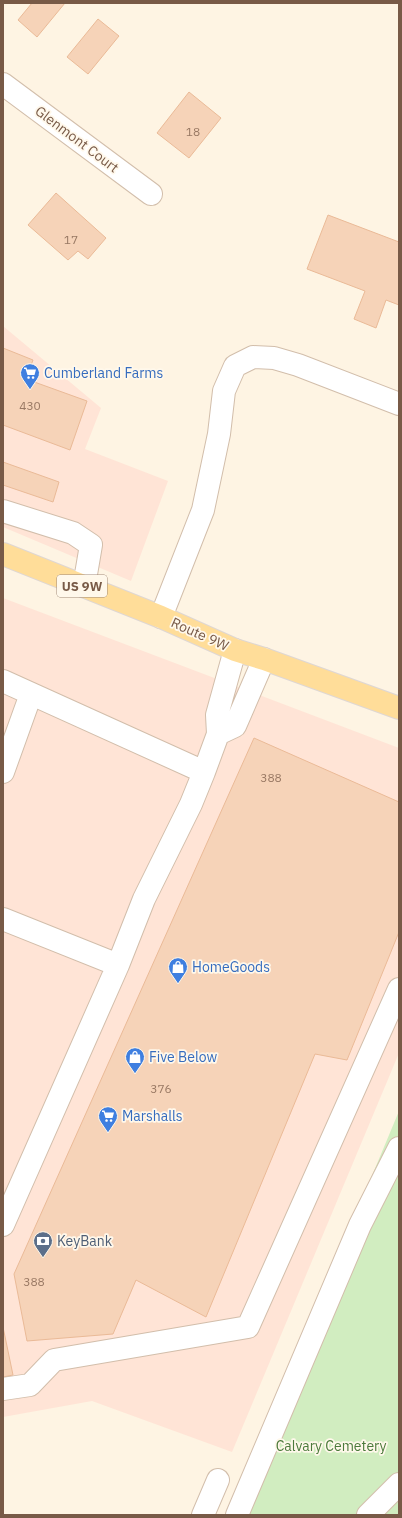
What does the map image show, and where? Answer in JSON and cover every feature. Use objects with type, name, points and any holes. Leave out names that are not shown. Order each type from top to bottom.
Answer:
[{"type":"main road","name":"Route 9W","points":[[3,554],[161,617],[234,650],[264,659],[399,708]]},
{"type":"street","name":"Glenmont Court","points":[[3,84],[151,194]]},
{"type":"street","points":[[161,617],[202,510],[219,434],[224,390],[235,366],[253,357],[274,358],[298,365],[399,404]]},
{"type":"street","points":[[3,511],[73,533],[91,545],[84,586]]},
{"type":"street","points":[[5,1217],[118,965],[144,899],[204,772],[218,734],[217,715],[234,650]]},
{"type":"street","points":[[218,734],[234,726],[264,659]]},
{"type":"street","points":[[3,681],[204,772]]},
{"type":"street","points":[[3,772],[31,694]]},
{"type":"street","points":[[3,919],[118,965]]},
{"type":"street","points":[[3,1389],[30,1385],[54,1360],[248,1327],[399,989]]},
{"type":"street","points":[[237,1515],[360,1225],[399,1148]]},
{"type":"street","points":[[202,1515],[218,1480]]},
{"type":"street","points":[[368,1515],[399,1484]]},
{"type":"shaded area","points":[[3,326],[101,408],[85,449],[168,481],[131,581],[3,527]]},
{"type":"shaded area","points":[[3,598],[399,748],[399,1053],[232,1452],[92,1401],[3,1417]]},
{"type":"green space","name":"Calvary Cemetery","points":[[399,1111],[399,1515],[227,1515],[379,1159]]},
{"type":"building","points":[[32,3],[65,3],[37,37],[18,20]]},
{"type":"building","points":[[98,19],[119,36],[88,74],[67,57]]},
{"type":"building","points":[[189,92],[221,118],[189,158],[157,133]]},
{"type":"building","points":[[56,193],[106,238],[88,259],[78,251],[68,260],[28,225]]},
{"type":"building","points":[[328,215],[399,242],[399,305],[386,300],[376,328],[354,319],[365,291],[307,269]]},
{"type":"building","name":"Cumberland Farms","points":[[3,348],[33,360],[26,379],[87,401],[70,450],[3,425]]},
{"type":"building","points":[[3,462],[59,482],[53,502],[3,485]]},
{"type":"building","points":[[254,738],[399,802],[399,932],[347,1060],[315,1054],[206,1317],[136,1280],[113,1334],[27,1341],[14,1274]]},
{"type":"building","points":[[3,1327],[13,1375],[3,1377]]},
{"type":"place","name":"Cumberland Farms","points":[[30,390]]},
{"type":"place","name":"HomeGoods","points":[[178,984]]},
{"type":"place","name":"Five Below","points":[[135,1074]]},
{"type":"place","name":"Marshalls","points":[[108,1133]]},
{"type":"place","name":"KeyBank","points":[[43,1258]]}]
